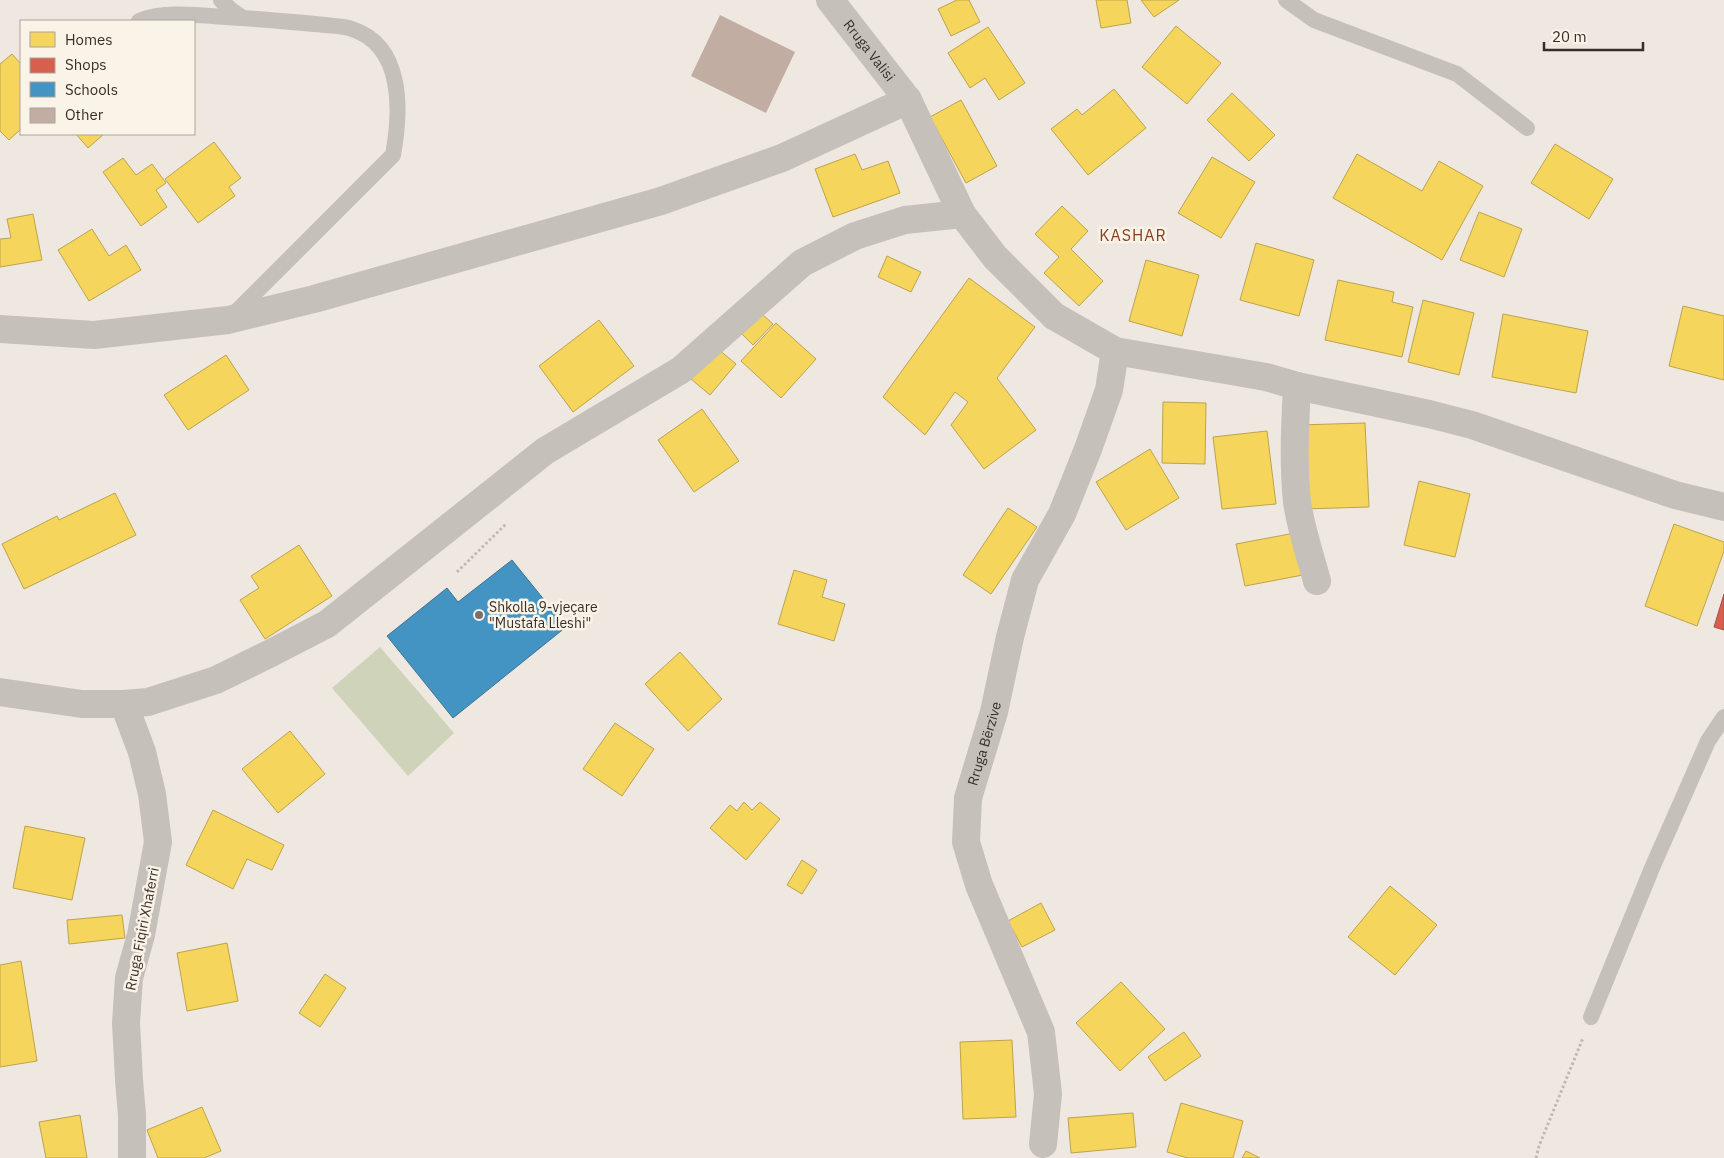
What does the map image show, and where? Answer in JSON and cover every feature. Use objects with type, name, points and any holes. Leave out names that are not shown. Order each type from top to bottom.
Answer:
[{"type":"street","name":"Rruga Valisi","points":[[830,0],[908,100],[962,214],[995,257],[1054,316],[1115,351]]},
{"type":"street","points":[[0,329],[94,335],[228,320],[314,299],[661,201],[782,158],[908,100]]},
{"type":"street","points":[[0,692],[82,704],[124,704],[148,702],[216,680],[327,624],[546,451],[681,370],[802,263],[855,236],[904,220],[962,214]]},
{"type":"street","points":[[1115,351],[1266,377],[1297,386],[1472,425],[1675,495],[1724,507]]},
{"type":"street","name":"Rruga Bërzive","points":[[1043,1144],[1048,1094],[1041,1032],[979,885],[966,842],[968,798],[994,712],[1010,637],[1025,580],[1062,514],[1088,450],[1109,390],[1115,351]]},
{"type":"street","points":[[1297,386],[1294,461],[1298,504],[1317,581]]},
{"type":"street","name":"Rruga Fiqiri Xhaferri","points":[[124,704],[142,752],[152,794],[158,842],[141,935],[129,978],[126,1023],[128,1080],[132,1115],[132,1158]]},
{"type":"lane","points":[[221,0],[243,18]]},
{"type":"lane","points":[[1286,0],[1314,20],[1457,74],[1527,128]]},
{"type":"lane","points":[[141,20],[148,17],[169,15],[289,21],[352,28],[373,40],[388,60],[395,79],[398,103],[398,129],[393,155],[228,320]]},
{"type":"lane","points":[[1592,1017],[1652,868],[1688,786],[1708,741],[1724,717]]},
{"type":"path","points":[[457,572],[507,523]]},
{"type":"path","points":[[1536,1158],[1543,1136],[1592,1017]]},
{"type":"green space","points":[[380,647],[454,733],[408,776],[332,688]]},
{"type":"building: Homes","points":[[957,0],[969,0],[980,22],[951,36],[938,9]]},
{"type":"building: Homes","points":[[1096,0],[1127,0],[1131,23],[1101,28]]},
{"type":"building: Homes","points":[[1141,0],[1179,0],[1154,17]]},
{"type":"building: Homes","points":[[1176,26],[1221,63],[1187,104],[1142,67]]},
{"type":"building: Homes","points":[[988,27],[1025,83],[999,100],[985,78],[970,88],[948,53]]},
{"type":"building: Homes","points":[[12,54],[20,63],[20,130],[9,140],[0,131],[0,64]]},
{"type":"building: Homes","points":[[1114,89],[1146,128],[1088,175],[1051,129],[1077,109],[1082,115]]},
{"type":"building: Homes","points":[[1232,93],[1275,135],[1249,161],[1207,120]]},
{"type":"building: Homes","points":[[961,100],[997,166],[966,183],[930,117]]},
{"type":"building: Homes","points":[[77,135],[103,135],[88,148]]},
{"type":"building: Homes","points":[[214,142],[241,178],[229,187],[235,196],[198,223],[165,179]]},
{"type":"building: Homes","points":[[1555,144],[1613,179],[1589,219],[1531,183]]},
{"type":"building: Homes","points":[[855,154],[862,170],[888,161],[900,193],[833,217],[815,169]]},
{"type":"building: Homes","points":[[1357,154],[1422,191],[1439,161],[1483,186],[1442,260],[1333,198]]},
{"type":"building: Homes","points":[[1212,157],[1255,182],[1221,238],[1178,213]]},
{"type":"building: Homes","points":[[123,158],[136,175],[152,164],[166,183],[156,190],[167,207],[141,226],[103,172]]},
{"type":"building: Homes","points":[[1062,206],[1088,231],[1071,249],[1103,281],[1079,306],[1044,273],[1059,257],[1035,234]]},
{"type":"building: Homes","points":[[1479,212],[1522,229],[1504,277],[1460,260]]},
{"type":"building: Homes","points":[[33,214],[42,260],[0,267],[0,239],[11,238],[7,219]]},
{"type":"building: Homes","points":[[92,229],[109,256],[126,245],[141,270],[89,301],[58,250]]},
{"type":"building: Homes","points":[[1256,243],[1314,260],[1299,316],[1240,300]]},
{"type":"building: Homes","points":[[887,256],[921,272],[911,292],[878,277]]},
{"type":"building: Homes","points":[[1146,260],[1199,275],[1182,336],[1129,321]]},
{"type":"building: Homes","points":[[969,278],[1035,327],[997,378],[1036,430],[984,469],[951,425],[968,402],[955,392],[925,435],[883,397]]},
{"type":"building: Homes","points":[[1338,280],[1394,292],[1392,302],[1413,307],[1402,357],[1325,340]]},
{"type":"building: Homes","points":[[1423,300],[1474,313],[1459,375],[1408,362]]},
{"type":"building: Homes","points":[[1683,306],[1724,316],[1724,380],[1669,366]]},
{"type":"building: Homes","points":[[761,313],[773,324],[753,345],[741,333]]},
{"type":"building: Homes","points":[[1503,314],[1588,331],[1576,393],[1492,377]]},
{"type":"building: Homes","points":[[599,320],[634,366],[573,412],[539,366]]},
{"type":"building: Homes","points":[[776,323],[816,359],[781,398],[741,361]]},
{"type":"building: Homes","points":[[718,349],[736,364],[710,395],[691,379]]},
{"type":"building: Homes","points":[[226,355],[249,390],[188,430],[164,395]]},
{"type":"building: Homes","points":[[1163,402],[1206,403],[1205,464],[1162,463]]},
{"type":"building: Homes","points":[[702,409],[739,461],[694,492],[658,440]]},
{"type":"building: Homes","points":[[1365,423],[1369,507],[1303,509],[1299,425]]},
{"type":"building: Homes","points":[[1267,431],[1276,504],[1222,509],[1213,437]]},
{"type":"building: Homes","points":[[1150,449],[1179,498],[1126,530],[1096,482]]},
{"type":"building: Homes","points":[[1419,481],[1470,494],[1455,557],[1404,545]]},
{"type":"building: Homes","points":[[115,493],[136,535],[24,589],[2,544],[57,516],[59,520]]},
{"type":"building: Homes","points":[[1008,508],[1037,527],[991,594],[963,575]]},
{"type":"building: Homes","points":[[1674,524],[1724,542],[1724,551],[1697,626],[1645,606]]},
{"type":"building: Homes","points":[[1295,533],[1303,575],[1245,586],[1236,544]]},
{"type":"building: Homes","points":[[299,545],[332,596],[265,639],[240,600],[259,588],[251,576]]},
{"type":"building: Homes","points":[[794,570],[827,580],[822,597],[845,604],[834,641],[778,624]]},
{"type":"building: Homes","points":[[680,652],[722,699],[688,731],[645,684]]},
{"type":"building: Homes","points":[[615,723],[654,749],[622,796],[583,769]]},
{"type":"building: Homes","points":[[290,731],[325,774],[278,813],[242,769]]},
{"type":"building: Homes","points":[[744,802],[752,810],[760,802],[780,819],[746,860],[710,828],[730,805],[737,811]]},
{"type":"building: Homes","points":[[213,810],[284,845],[272,870],[247,859],[233,889],[186,865]]},
{"type":"building: Homes","points":[[25,826],[85,838],[72,900],[13,888]]},
{"type":"building: Homes","points":[[802,860],[817,870],[802,894],[787,885]]},
{"type":"building: Homes","points":[[1390,886],[1437,925],[1395,975],[1348,937]]},
{"type":"building: Homes","points":[[1041,903],[1055,930],[1022,947],[1008,921]]},
{"type":"building: Homes","points":[[122,915],[125,938],[69,944],[67,920]]},
{"type":"building: Homes","points":[[227,943],[238,1001],[187,1011],[177,953]]},
{"type":"building: Homes","points":[[21,961],[37,1061],[0,1067],[0,965]]},
{"type":"building: Homes","points":[[325,974],[346,988],[320,1027],[299,1013]]},
{"type":"building: Homes","points":[[1121,982],[1165,1029],[1120,1071],[1076,1023]]},
{"type":"building: Homes","points":[[1184,1032],[1201,1056],[1165,1081],[1148,1057]]},
{"type":"building: Homes","points":[[1012,1040],[1016,1117],[963,1119],[960,1042]]},
{"type":"building: Homes","points":[[1181,1103],[1243,1121],[1233,1158],[1188,1158],[1167,1152]]},
{"type":"building: Homes","points":[[202,1107],[221,1151],[204,1158],[158,1158],[147,1130]]},
{"type":"building: Homes","points":[[1133,1113],[1136,1147],[1071,1153],[1068,1118]]},
{"type":"building: Homes","points":[[80,1115],[87,1158],[46,1158],[39,1122]]},
{"type":"building: Homes","points":[[1246,1151],[1260,1158],[1242,1158]]},
{"type":"building: Shops","points":[[1724,594],[1724,630],[1714,627]]},
{"type":"building: Schools","points":[[512,560],[566,627],[453,718],[387,636],[447,588],[458,602]]},
{"type":"building: Other","points":[[720,15],[795,52],[766,113],[691,76]]},
{"type":"place","name":"Shkolla 9-vjeçare \"Mustafa Lleshi\"","points":[[479,615]]},
{"type":"district","name":"KASHAR","points":[[1133,235]]}]
